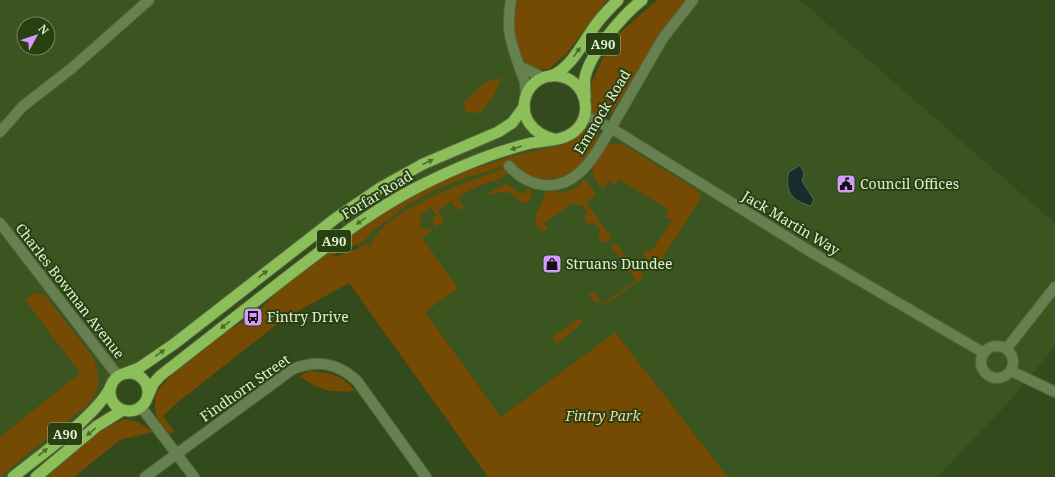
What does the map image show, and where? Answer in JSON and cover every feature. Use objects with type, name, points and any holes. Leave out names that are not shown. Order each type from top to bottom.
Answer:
[{"type":"highway","name":"A90","points":[[525,102],[532,86],[546,77],[558,73],[568,64],[598,21],[618,0]]},
{"type":"highway","name":"A90","points":[[554,139],[573,132],[579,127],[585,116],[585,77],[593,60],[610,32],[642,0]]},
{"type":"highway","points":[[546,77],[558,76],[575,83],[585,99]]},
{"type":"highway","points":[[525,102],[527,120],[533,130],[554,139]]},
{"type":"highway","name":"Forfar Road","points":[[122,374],[139,368],[174,344],[336,218],[380,188],[423,164],[498,132],[518,118],[525,102]]},
{"type":"highway","name":"Forfar Road","points":[[148,396],[153,384],[160,376],[346,232],[382,206],[455,169],[528,144],[554,139]]},
{"type":"highway","name":"A90","points":[[13,477],[103,401],[111,386],[122,374]]},
{"type":"highway","points":[[122,374],[137,374],[148,386],[148,396]]},
{"type":"highway","points":[[111,386],[111,399],[123,410]]},
{"type":"highway","name":"A90","points":[[36,477],[98,426],[123,410],[131,411],[141,407],[148,396]]},
{"type":"street","points":[[0,132],[8,121],[23,106],[72,68],[149,0]]},
{"type":"street","points":[[511,0],[508,20],[510,40],[525,82],[525,102]]},
{"type":"street","name":"Emmock Road","points":[[509,166],[517,175],[530,183],[549,185],[568,180],[584,168],[610,128],[663,38],[693,0]]},
{"type":"street","points":[[519,66],[546,77]]},
{"type":"street","name":"Jack Martin Way","points":[[585,116],[610,128],[811,252],[984,353]]},
{"type":"street","name":"Charles Bowman Avenue","points":[[0,223],[122,374]]},
{"type":"street","points":[[1007,348],[1055,287]]},
{"type":"street","points":[[994,346],[1002,346],[1007,348],[1013,356],[1014,365],[1011,371],[1001,378],[988,375],[982,367],[981,361],[984,353],[994,346]]},
{"type":"street","name":"Findhorn Street","points":[[145,477],[293,369],[306,364],[319,363],[334,365],[348,372],[357,381],[426,477]]},
{"type":"street","points":[[1011,371],[1055,392]]},
{"type":"street","points":[[141,407],[194,477]]},
{"type":"shaded area","points":[[0,0],[512,0],[509,20],[519,66],[539,81],[532,86],[525,115],[554,139],[583,121],[606,135],[693,0],[800,0],[1055,223],[1055,346],[1008,403],[937,477],[728,477],[615,332],[501,417],[425,312],[382,268],[367,243],[359,248],[336,218],[126,373],[111,386],[111,399],[88,415],[13,477],[0,477]]},
{"type":"green space","points":[[517,0],[607,0],[566,54],[549,69],[534,69],[521,58],[513,22]]},
{"type":"green space","points":[[657,0],[690,0],[611,114],[601,118],[590,112],[589,88],[611,41]]},
{"type":"green space","points":[[501,78],[494,95],[480,113],[466,112],[464,103],[476,90],[485,83]]},
{"type":"green space","name":"Fintry Park","points":[[586,128],[595,130],[599,137],[582,162],[564,176],[546,179],[537,177],[528,174],[514,163],[462,179],[433,191],[407,205],[372,232],[364,241],[333,255],[334,257],[359,248],[367,243],[370,248],[377,234],[390,222],[408,210],[449,189],[504,169],[507,173],[502,178],[481,185],[457,197],[464,207],[458,211],[451,201],[438,211],[445,221],[436,227],[432,222],[436,215],[431,208],[420,216],[421,229],[430,228],[432,230],[422,238],[458,288],[425,312],[501,417],[615,332],[728,477],[488,477],[349,283],[282,320],[177,403],[163,416],[174,431],[170,435],[157,418],[155,407],[156,393],[176,369],[224,332],[245,321],[260,310],[281,288],[371,221],[405,199],[460,173],[513,156],[565,144]]},
{"type":"green space","points":[[621,143],[697,190],[701,198],[658,265],[650,263],[644,256],[645,249],[651,252],[672,220],[665,216],[669,210],[619,179],[615,185],[609,181],[605,188],[600,187],[593,175],[592,170],[595,161],[606,145]]},
{"type":"green space","points":[[581,179],[588,182],[596,195],[586,202],[612,238],[606,242],[600,241],[598,237],[601,231],[595,223],[588,224],[584,218],[587,212],[582,204],[577,206],[573,203],[544,223],[548,229],[542,232],[537,228],[535,217],[546,192],[556,189],[558,194],[569,191],[582,184]]},
{"type":"green space","points":[[506,184],[524,195],[528,187],[531,191],[531,199],[525,203],[506,192],[489,195],[488,193]]},
{"type":"green space","points":[[615,242],[637,272],[641,270],[643,274],[642,278],[608,303],[605,303],[636,280],[611,246]]},
{"type":"green space","points":[[593,291],[602,303],[594,302],[589,295]]},
{"type":"green space","points":[[35,293],[45,295],[93,357],[96,364],[98,377],[97,389],[95,395],[86,406],[0,477],[0,437],[80,373],[25,300]]},
{"type":"green space","points":[[579,318],[583,322],[557,344],[552,337]]},
{"type":"green space","points":[[310,371],[335,375],[350,385],[355,391],[325,390],[313,385],[299,376]]},
{"type":"green space","points":[[124,419],[138,422],[153,432],[120,440],[74,477],[45,477],[106,427]]},
{"type":"water","points":[[800,165],[804,173],[802,181],[814,200],[811,206],[794,198],[789,190],[789,172]]},
{"type":"place","name":"Council Offices","points":[[846,184]]},
{"type":"place","name":"Struans Dundee","points":[[552,264]]},
{"type":"place","name":"Fintry Drive","points":[[253,317]]}]
